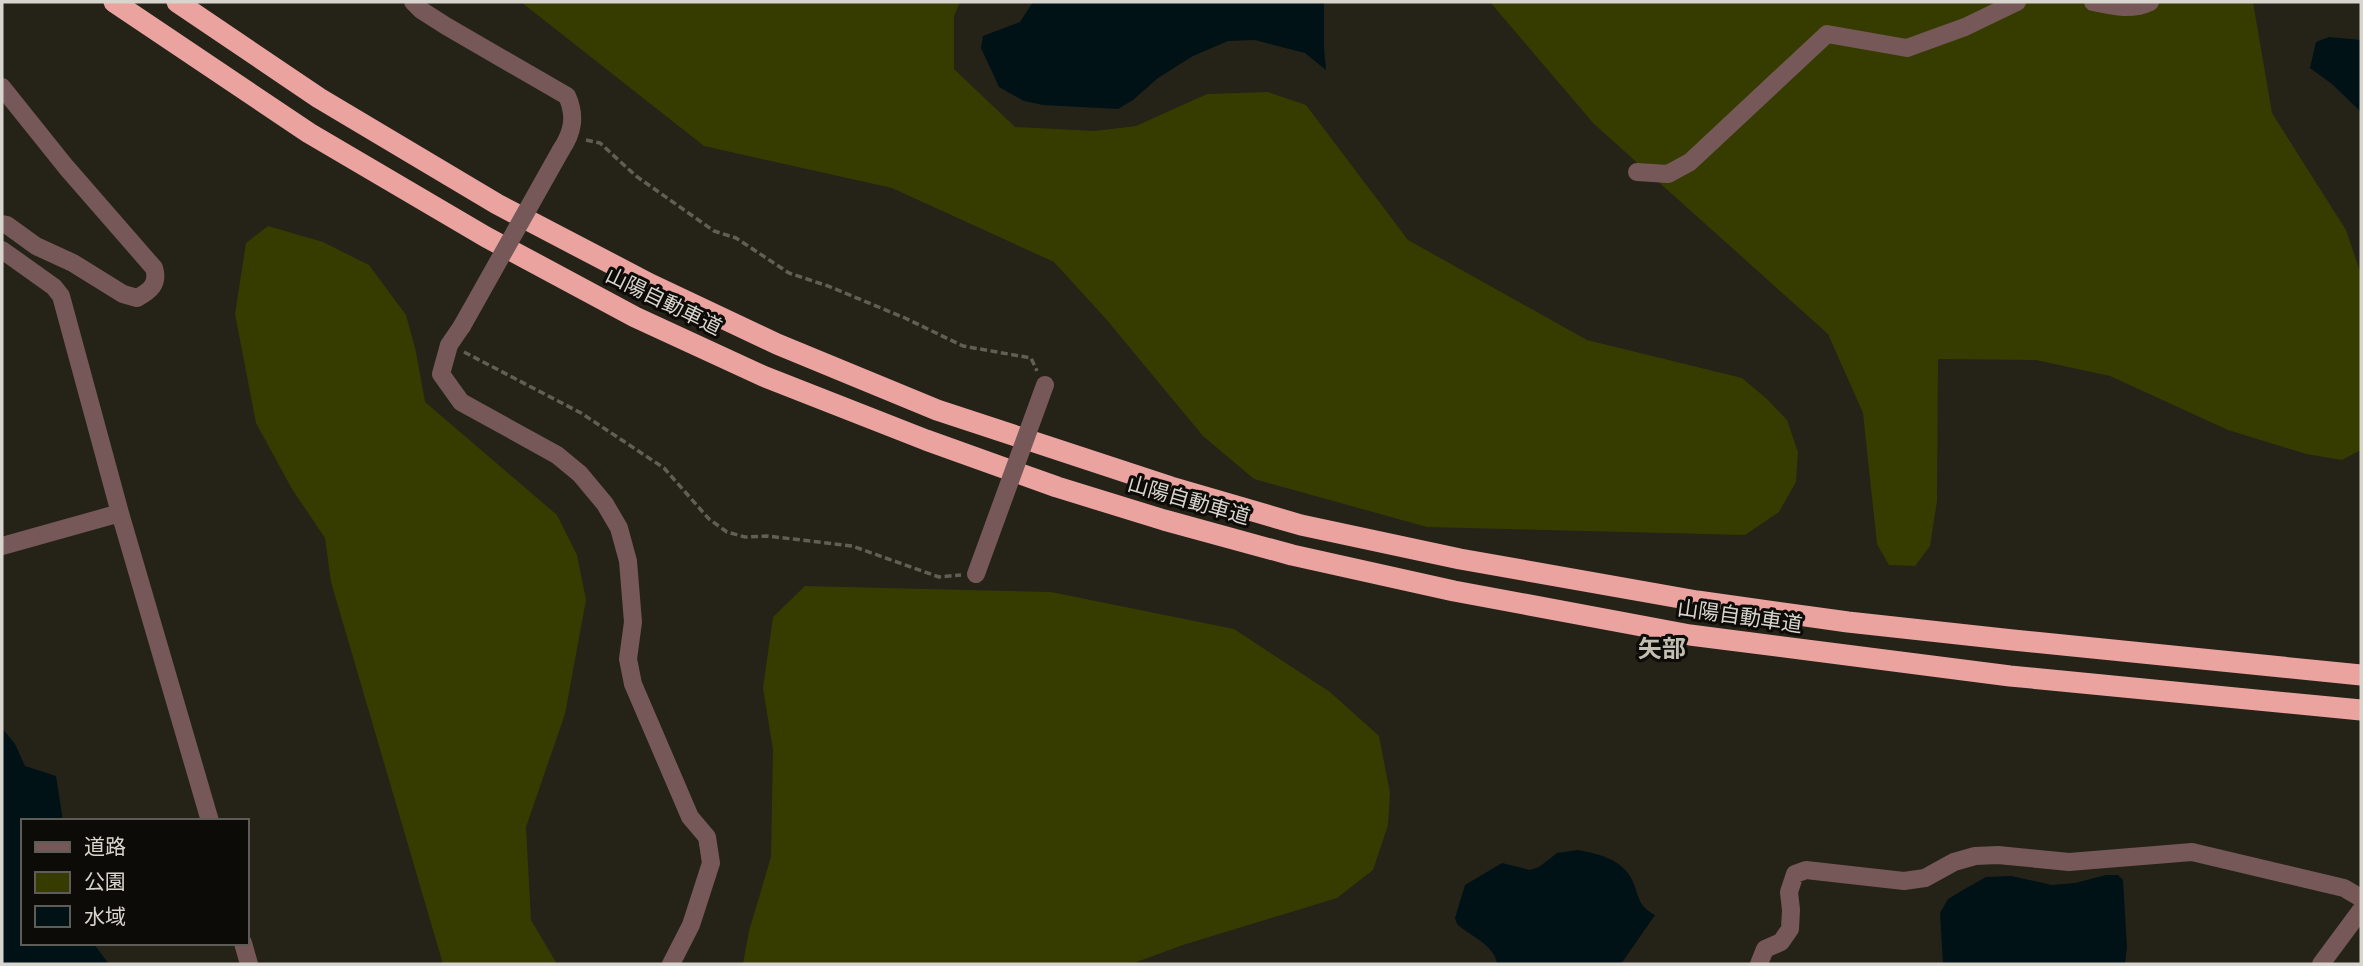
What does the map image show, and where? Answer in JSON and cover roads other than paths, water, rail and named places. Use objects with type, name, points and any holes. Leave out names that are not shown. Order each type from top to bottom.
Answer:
[{"type":"highway","name":"山陽自動車道","points":[[114,2],[309,133],[486,237],[635,317],[763,376],[1057,487],[1292,555],[1441,588],[1690,635],[2010,676],[2361,710]]},
{"type":"highway","name":"山陽自動車道","points":[[177,2],[319,98],[497,204],[684,300],[777,344],[937,410],[1066,454],[1301,525],[1460,559],[1697,601],[1848,622],[2361,675]]},
{"type":"street","points":[[414,2],[446,26],[567,96],[574,110],[565,143],[449,345],[441,374],[461,402],[557,455],[580,474],[605,504],[619,528],[628,561],[633,622],[628,659],[633,684],[690,817],[707,837],[711,863],[691,925],[671,964]]},
{"type":"street","points":[[1637,172],[1668,174],[1690,162],[1827,34],[1907,48],[1965,27],[2017,2]]},
{"type":"street","points":[[2093,2],[2121,8],[2150,2]]},
{"type":"street","points":[[2,87],[66,167],[154,268],[157,277],[155,284],[137,298],[123,294],[2,224]]},
{"type":"street","points":[[2,250],[54,287],[61,296],[208,819]]},
{"type":"street","points":[[976,574],[1045,385]]},
{"type":"street","points":[[2,546],[120,513]]},
{"type":"street","points":[[1759,964],[1765,949],[1781,942],[1790,929],[1789,892],[1795,874],[1806,870],[1904,881],[1925,878],[1954,862],[1975,856],[1998,855],[2069,862],[2192,852],[2344,888],[2361,898]]},
{"type":"street","points":[[2321,964],[2354,930],[2361,910]]},
{"type":"street","points":[[244,945],[249,964]]},
{"type":"water","points":[[1033,2],[1324,2],[1326,70],[1305,53],[1255,40],[1228,41],[1193,56],[1158,78],[1118,109],[1043,105],[1024,101],[999,87],[981,48],[983,36],[1020,22]]},
{"type":"water","points":[[2329,37],[2361,40],[2361,112],[2332,84],[2310,68],[2316,42]]},
{"type":"water","points":[[2,728],[15,744],[25,766],[56,776],[63,819],[21,819],[21,945],[95,945],[109,964],[2,964]]},
{"type":"water","points":[[1578,850],[1603,856],[1625,869],[1641,902],[1655,915],[1621,964],[1497,964],[1487,946],[1457,924],[1455,918],[1465,885],[1502,863],[1530,870],[1539,867],[1557,853]]},
{"type":"water","points":[[2106,875],[2118,875],[2123,880],[2127,947],[2125,964],[1943,964],[1940,913],[1948,899],[1986,877],[2011,876],[2052,885],[2075,883]]},
{"type":"district","name":"矢部","points":[[1662,648]]}]
